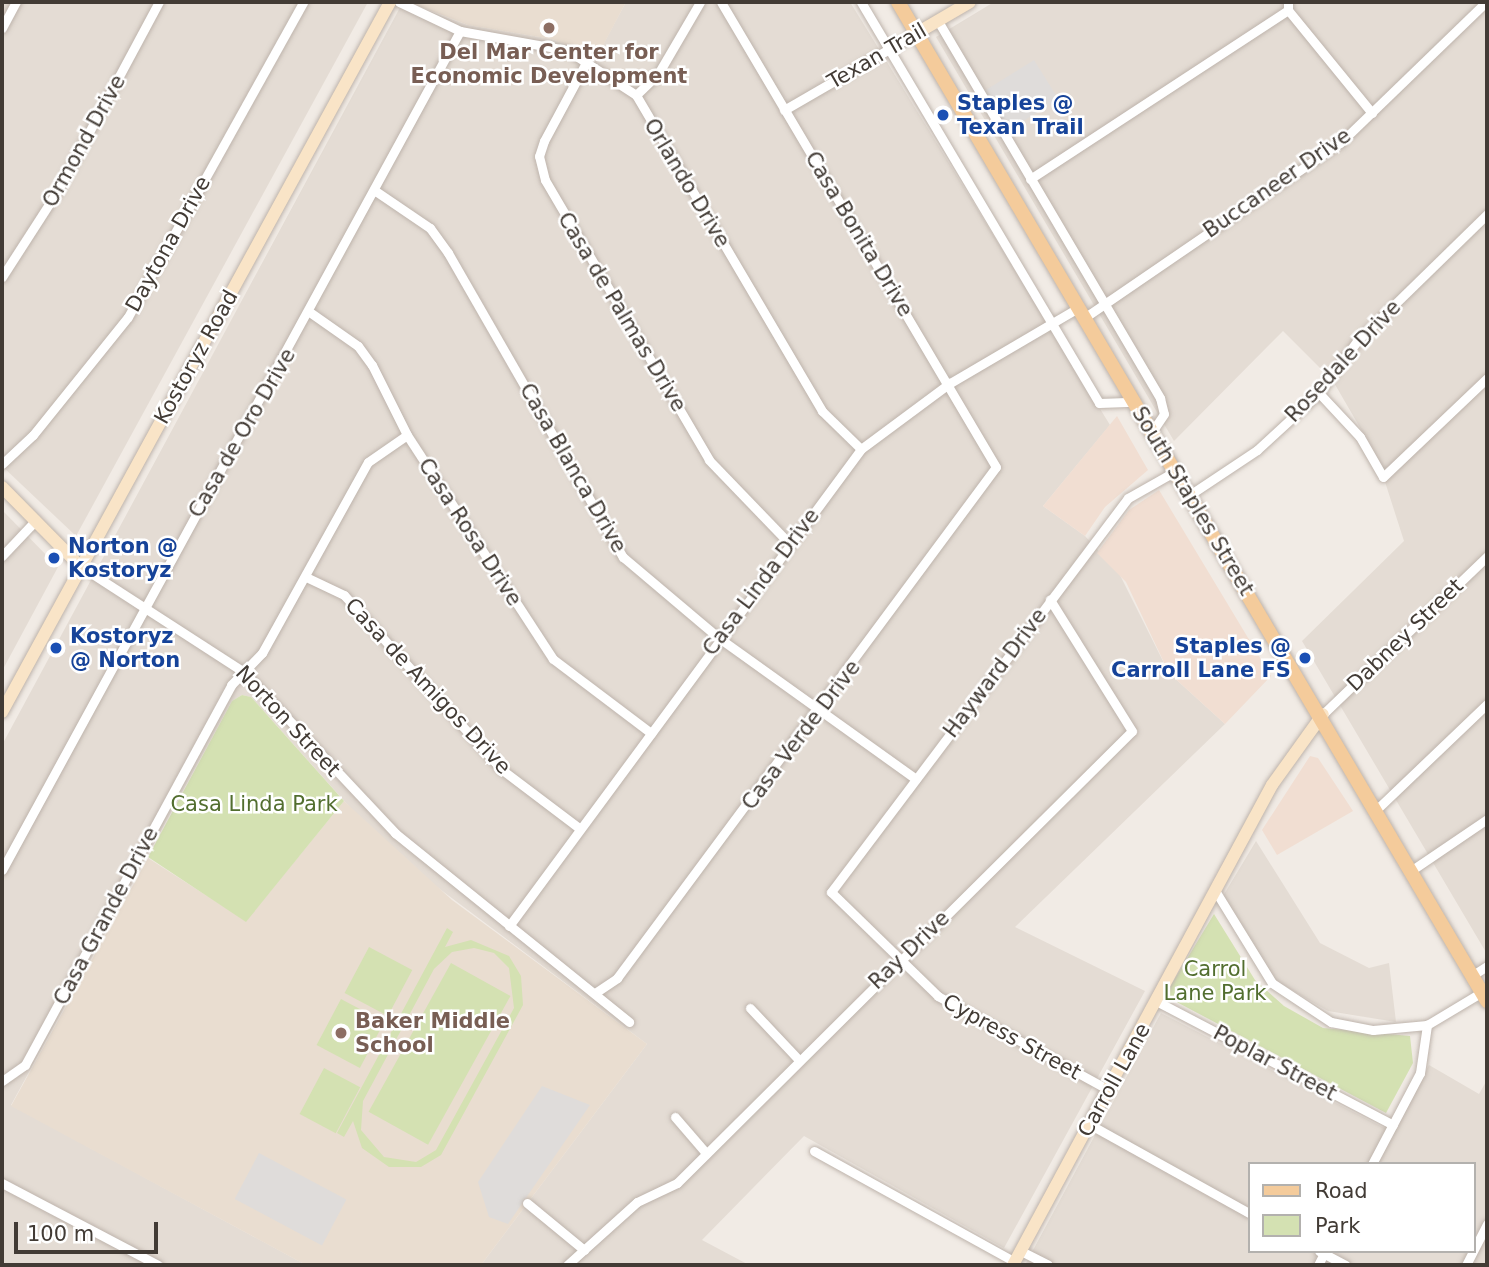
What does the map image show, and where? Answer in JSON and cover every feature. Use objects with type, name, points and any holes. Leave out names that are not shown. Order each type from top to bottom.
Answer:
[{"type":"main road","name":"Kostoryz Road","points":[[2,712],[390,2]]},
{"type":"main road","name":"South Staples Street","points":[[898,2],[1188,496],[1323,714],[1485,997]]},
{"type":"main road","name":"Texan Trail","points":[[917,33],[970,2]]},
{"type":"main road","name":"Norton Street","points":[[2,487],[80,566]]},
{"type":"main road","name":"Carroll Lane","points":[[1016,1259],[1107,1089],[1158,1002],[1272,785],[1323,714]]},
{"type":"street","points":[[2,28],[16,2]]},
{"type":"street","name":"Ormond Drive","points":[[2,277],[58,190],[159,2]]},
{"type":"street","name":"Daytona Drive","points":[[2,464],[33,435],[128,317],[303,2]]},
{"type":"street","name":"Orlando Drive","points":[[399,2],[460,31],[536,41],[588,59],[635,95],[822,411],[861,449]]},
{"type":"street","points":[[635,95],[658,74],[700,2]]},
{"type":"street","name":"Casa Bonita Drive","points":[[721,2],[950,383],[996,467]]},
{"type":"street","points":[[861,2],[1099,403],[1134,402]]},
{"type":"street","name":"Buccaneer Drive","points":[[1081,313],[1104,304],[1339,143],[1486,2]]},
{"type":"street","points":[[1030,179],[1288,6],[1372,113]]},
{"type":"street","points":[[938,21],[1160,398],[1164,414],[1152,433]]},
{"type":"street","name":"Casa de Oro Drive","points":[[2,870],[143,607],[311,313],[460,31]]},
{"type":"street","name":"Texan Trail","points":[[785,110],[917,33]]},
{"type":"street","name":"Casa de Palmas Drive","points":[[588,59],[544,141],[539,156],[545,180],[709,460],[789,543]]},
{"type":"street","name":"Casa Blanca Drive","points":[[377,192],[430,228],[448,253],[623,557],[719,638],[916,779]]},
{"type":"street","name":"Rosedale Drive","points":[[1188,496],[1258,450],[1319,394],[1357,341],[1487,214]]},
{"type":"street","name":"Casa Rosa Drive","points":[[311,313],[358,346],[407,435],[553,659],[651,733]]},
{"type":"street","name":"Casa Linda Drive","points":[[509,926],[789,543],[861,449],[950,383],[1052,324],[1081,313]]},
{"type":"street","points":[[1319,394],[1360,437],[1383,477],[1487,378]]},
{"type":"street","name":"Casa Grande Drive","points":[[4,1081],[25,1065],[244,672],[262,653],[368,462],[407,435]]},
{"type":"street","name":"Casa Verde Drive","points":[[595,993],[617,978],[821,710],[996,467]]},
{"type":"street","name":"Hayward Drive","points":[[831,892],[1128,498],[1174,472]]},
{"type":"street","points":[[2,556],[35,521]]},
{"type":"street","name":"Dabney Street","points":[[1323,714],[1487,556]]},
{"type":"street","name":"Norton Street","points":[[80,566],[244,672],[395,833],[629,1022]]},
{"type":"street","name":"Casa de Amigos Drive","points":[[306,577],[344,595],[501,769],[579,828]]},
{"type":"street","name":"Ray Drive","points":[[567,1265],[637,1202],[677,1183],[798,1059],[1132,731],[1050,600]]},
{"type":"street","points":[[1377,810],[1487,704]]},
{"type":"street","points":[[1412,870],[1487,819]]},
{"type":"street","name":"Cypress Street","points":[[831,892],[937,996],[1107,1089]]},
{"type":"street","points":[[1216,892],[1272,984],[1300,1007],[1373,1030],[1427,1025],[1485,997]]},
{"type":"street","points":[[1473,975],[1487,966]]},
{"type":"street","name":"Poplar Street","points":[[1158,1002],[1393,1125]]},
{"type":"street","points":[[750,1008],[798,1059]]},
{"type":"street","points":[[1373,1162],[1420,1073],[1427,1025]]},
{"type":"street","points":[[675,1117],[706,1153]]},
{"type":"street","points":[[1090,1124],[1248,1212]]},
{"type":"street","points":[[814,1151],[1016,1259],[1048,1265]]},
{"type":"street","points":[[2,1183],[158,1265]]},
{"type":"street","points":[[527,1203],[584,1250]]},
{"type":"street","points":[[1475,1247],[1487,1224]]},
{"type":"street","points":[[1325,1253],[1345,1265]]},
{"type":"shaded area","points":[[2,2],[368,2],[76,536],[2,466]]},
{"type":"shaded area","points":[[403,2],[468,25],[552,39],[597,56],[626,2],[850,2],[1110,425],[1043,506],[1085,536],[1119,573],[1169,673],[1225,724],[1015,927],[1145,991],[1004,1248],[804,1136],[702,1240],[749,1265],[481,1265],[647,1044],[425,878],[356,814],[251,697],[242,695],[232,701],[11,1105],[306,1265],[2,1265],[2,745]]},
{"type":"shaded area","name":"Del Mar Center for Economic Development","points":[[408,2],[626,2],[597,57],[552,39],[468,25]]},
{"type":"shaded area","points":[[994,2],[1487,2],[1487,954],[1302,641],[1404,541],[1377,457],[1333,381],[1283,331],[1174,441],[936,37]]},
{"type":"shaded area","points":[[1034,60],[1058,99],[1007,131],[982,92]]},
{"type":"shaded area","points":[[1117,416],[1148,470],[1105,507],[1085,536],[1043,506]]},
{"type":"shaded area","points":[[1159,490],[1271,676],[1225,724],[1169,673],[1126,582],[1097,553],[1129,510]]},
{"type":"shaded area","points":[[2,510],[58,567],[2,671]]},
{"type":"shaded area","points":[[1310,756],[1318,758],[1353,811],[1277,855],[1262,830]]},
{"type":"shaded area","name":"Baker Middle School","points":[[344,801],[452,900],[647,1044],[481,1265],[306,1265],[11,1106],[148,858],[246,921]]},
{"type":"shaded area","points":[[1256,841],[1320,943],[1369,968],[1389,963],[1396,1022],[1328,1011],[1276,981],[1223,896]]},
{"type":"shaded area","points":[[1161,1013],[1394,1133],[1429,1065],[1479,1094],[1487,1080],[1487,1265],[1025,1265]]},
{"type":"shaded area","points":[[542,1086],[590,1105],[508,1224],[489,1217],[478,1182]]},
{"type":"shaded area","points":[[259,1153],[346,1199],[322,1245],[235,1199]]},
{"type":"green space","name":"Casa Linda Park","points":[[242,695],[251,697],[344,801],[246,922],[148,857],[232,701]]},
{"type":"green space","name":"Carrol Lane Park","points":[[1214,914],[1255,980],[1284,1006],[1323,1028],[1410,1036],[1413,1063],[1386,1113],[1171,999],[1168,990]]},
{"type":"green space","points":[[447,928],[453,932],[445,947],[471,940],[509,956],[521,976],[523,1005],[441,1155],[421,1167],[389,1167],[362,1148],[353,1121],[344,1137],[337,1133]],"holes":[[[474,948],[494,953],[509,968],[514,1008],[436,1150],[416,1162],[384,1157],[361,1130],[363,1101],[434,969],[452,952]]]},
{"type":"green space","points":[[369,947],[412,970],[388,1016],[345,993]]},
{"type":"green space","points":[[451,963],[510,996],[428,1145],[369,1112]]},
{"type":"green space","points":[[341,999],[384,1022],[360,1068],[317,1045]]},
{"type":"green space","points":[[324,1068],[360,1087],[336,1133],[300,1114]]},
{"type":"place","name":"Del Mar Center for Economic Development","points":[[549,28]]},
{"type":"place","name":"Staples @ Texan Trail","points":[[943,115]]},
{"type":"place","name":"Norton @ Kostoryz","points":[[54,558]]},
{"type":"place","name":"Kostoryz @ Norton","points":[[56,648]]},
{"type":"place","name":"Staples @ Carroll Lane FS","points":[[1305,658]]},
{"type":"place","name":"Baker Middle School","points":[[341,1033]]}]
